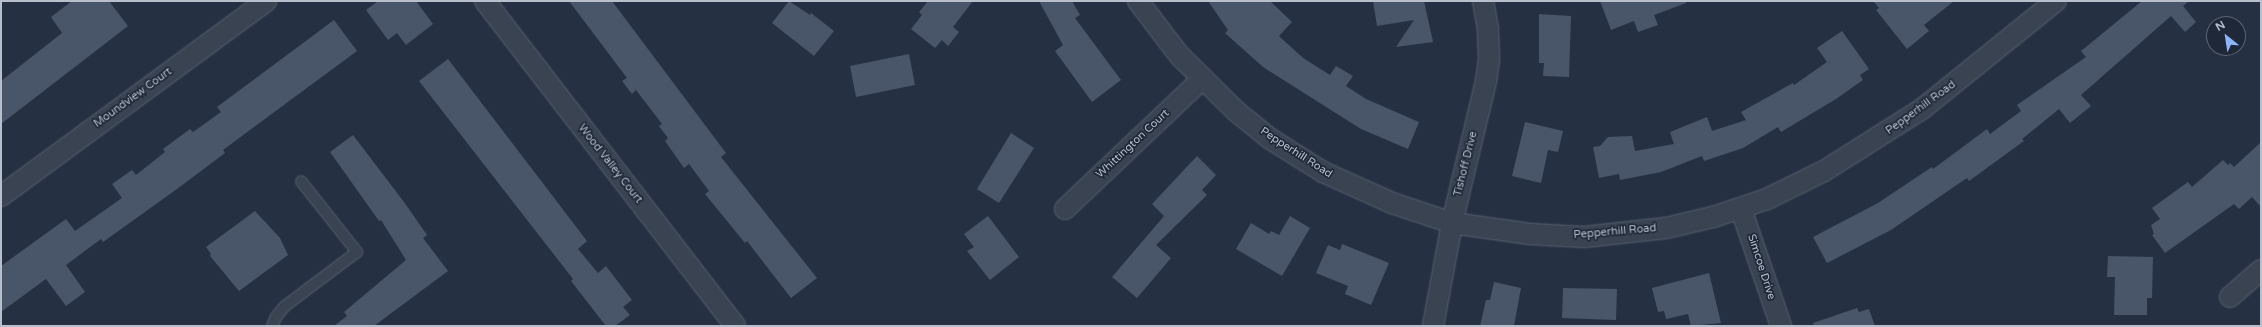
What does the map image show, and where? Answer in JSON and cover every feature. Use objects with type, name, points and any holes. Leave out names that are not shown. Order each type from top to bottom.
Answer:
[{"type":"street","name":"Moundview Court","points":[[1,196],[266,1]]},
{"type":"street","name":"Wood Valley Court","points":[[485,1],[734,326]]},
{"type":"street","name":"Pepperhill Road","points":[[1138,1],[1162,34],[1202,79],[1269,138],[1323,172],[1392,203],[1452,223],[1530,234],[1584,237],[1666,228],[1741,209],[1817,175],[1853,155],[1922,109],[2056,1]]},
{"type":"street","name":"Tishoff Drive","points":[[1433,326],[1452,223],[1487,74],[1488,29],[1483,1]]},
{"type":"street","name":"Whittington Court","points":[[1064,210],[1202,79]]},
{"type":"street","name":"Simcoe Drive","points":[[1741,209],[1781,326]]},
{"type":"street","points":[[2230,297],[2261,270]]},
{"type":"lane","points":[[272,326],[276,316],[285,306],[357,252],[301,181]]},
{"type":"building","points":[[72,1],[109,1],[128,26],[1,124],[1,81],[62,33],[51,17]]},
{"type":"building","points":[[378,1],[416,1],[433,24],[406,45],[397,33],[388,40],[366,10]]},
{"type":"building","points":[[569,1],[612,1],[726,153],[721,157],[817,278],[791,298],[747,241],[745,243],[705,194],[709,191],[689,164],[684,168],[665,141],[668,138],[659,126],[662,124],[636,90],[632,94],[622,81],[627,78]]},
{"type":"building","points":[[789,1],[810,15],[811,13],[834,31],[814,56],[772,23]]},
{"type":"building","points":[[928,1],[973,1],[953,27],[959,32],[948,46],[942,40],[935,48],[911,29],[922,15],[919,12]]},
{"type":"building","points":[[1039,1],[1072,1],[1080,15],[1075,18],[1121,80],[1092,102],[1055,51],[1063,45]]},
{"type":"building","points":[[1208,1],[1270,1],[1292,22],[1279,36],[1303,58],[1330,75],[1336,66],[1353,76],[1346,86],[1366,99],[1419,122],[1408,149],[1361,129],[1263,67],[1225,33],[1228,30]]},
{"type":"building","points":[[1373,1],[1424,1],[1433,42],[1396,47],[1414,20],[1377,26]]},
{"type":"building","points":[[1600,1],[1686,1],[1686,3],[1654,15],[1658,25],[1638,32],[1634,21],[1611,30]]},
{"type":"building","points":[[1873,1],[1954,1],[1924,25],[1929,31],[1907,49],[1876,10],[1879,8]]},
{"type":"building","points":[[2142,1],[2189,1],[2183,6],[2196,22],[2185,32],[2171,16],[2081,95],[2091,106],[2070,123],[2059,109],[2022,139],[2024,141],[1969,181],[1967,178],[1891,230],[1827,263],[1813,237],[1878,203],[1932,167],[1933,169],[1987,129],[1990,134],[2021,111],[2017,105],[2086,57],[2081,51]]},
{"type":"building","points":[[1539,14],[1571,16],[1569,77],[1543,76],[1544,63],[1539,63]]},
{"type":"building","points":[[334,20],[357,51],[223,150],[225,153],[177,189],[103,242],[101,239],[66,265],[85,292],[66,306],[46,279],[1,312],[1,266],[66,219],[75,231],[122,198],[112,184],[132,170],[136,175],[165,152],[163,149],[190,129],[193,132],[221,112],[217,107]]},
{"type":"building","points":[[1842,31],[1869,69],[1860,75],[1863,80],[1836,99],[1781,132],[1778,127],[1743,148],[1704,161],[1702,156],[1661,172],[1620,180],[1619,174],[1599,178],[1593,147],[1600,146],[1608,137],[1632,136],[1635,151],[1674,144],[1670,132],[1707,117],[1712,131],[1746,120],[1741,112],[1793,83],[1794,85],[1827,62],[1817,48]]},
{"type":"building","points":[[909,54],[915,85],[856,97],[850,66]]},
{"type":"building","points":[[448,59],[587,241],[578,249],[598,273],[606,266],[632,300],[623,307],[630,315],[615,326],[606,326],[571,281],[573,279],[419,81]]},
{"type":"building","points":[[1525,122],[1563,131],[1558,152],[1548,150],[1541,183],[1512,176]]},
{"type":"building","points":[[1011,133],[1034,148],[999,203],[977,189]]},
{"type":"building","points":[[353,135],[404,202],[427,235],[423,238],[448,271],[374,326],[334,326],[347,316],[344,312],[406,260],[381,220],[379,221],[330,152]]},
{"type":"building","points":[[2261,142],[2261,207],[2252,197],[2239,209],[2234,204],[2165,253],[2152,235],[2154,234],[2151,225],[2160,219],[2152,208],[2188,182],[2192,187],[2223,160],[2228,165],[2230,163],[2234,167]]},
{"type":"building","points":[[1197,156],[1216,175],[1202,190],[1207,195],[1156,245],[1171,258],[1137,298],[1112,277],[1164,216],[1152,204]]},
{"type":"building","points":[[255,211],[280,238],[288,255],[239,291],[210,256],[211,254],[206,247]]},
{"type":"building","points":[[988,216],[1019,257],[990,280],[967,251],[974,247],[964,234]]},
{"type":"building","points":[[1290,216],[1310,228],[1282,276],[1236,249],[1251,223],[1269,234],[1271,231],[1279,235]]},
{"type":"building","points":[[1342,244],[1389,263],[1371,305],[1345,294],[1348,286],[1316,273],[1328,245],[1340,250]]},
{"type":"building","points":[[2108,256],[2153,257],[2152,298],[2147,298],[2147,315],[2114,315],[2115,277],[2107,277]]},
{"type":"building","points":[[1709,273],[1721,323],[1691,326],[1688,314],[1666,319],[1664,311],[1658,312],[1652,288]]},
{"type":"building","points":[[1494,282],[1521,288],[1514,326],[1480,326],[1486,300],[1490,300]]},
{"type":"building","points":[[1563,288],[1617,289],[1616,320],[1562,318]]},
{"type":"building","points":[[1857,308],[1859,312],[1869,309],[1875,326],[1814,326],[1813,323]]}]
